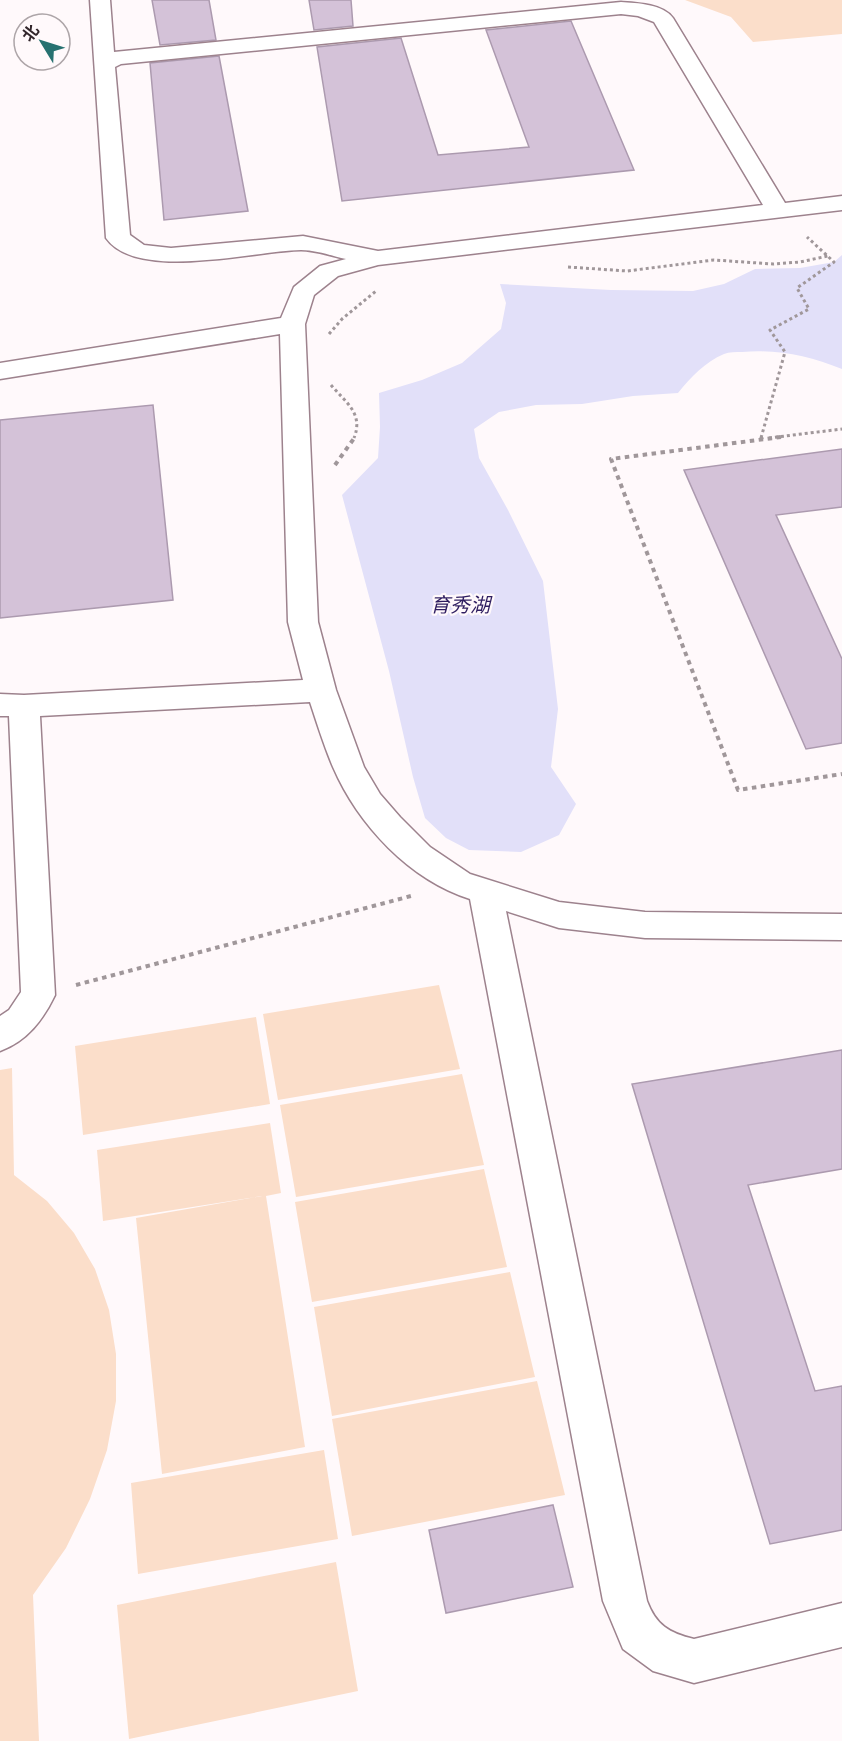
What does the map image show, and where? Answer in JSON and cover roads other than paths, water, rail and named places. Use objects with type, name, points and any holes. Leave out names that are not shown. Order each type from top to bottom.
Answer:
[{"type":"street","points":[[100,0],[118,238],[129,246],[144,252],[171,255],[303,243],[377,258]]},
{"type":"street","points":[[104,66],[108,61],[118,57],[132,55],[620,4],[662,18],[778,210]]},
{"type":"street","points":[[842,203],[377,258],[329,271],[303,292],[292,324],[303,622],[321,690],[349,768],[369,803],[418,856],[472,887],[559,915],[645,925],[842,927]]},
{"type":"street","points":[[0,371],[292,324]]},
{"type":"street","points":[[0,1036],[21,1020],[38,995],[12,705],[321,690]]},
{"type":"street","points":[[472,887],[625,1601],[638,1634],[669,1655],[694,1661],[842,1625]]},
{"type":"water","name":"育秀湖","points":[[842,255],[842,369],[818,360],[781,353],[755,351],[728,353],[717,357],[705,366],[678,393],[633,396],[582,404],[536,405],[499,412],[474,429],[479,458],[543,581],[558,709],[551,767],[576,804],[559,835],[521,852],[469,850],[446,838],[425,818],[342,495],[378,458],[379,393],[422,380],[462,363],[501,329],[506,303],[500,284],[611,290],[693,291],[724,284],[755,269],[800,268],[834,262]]}]
